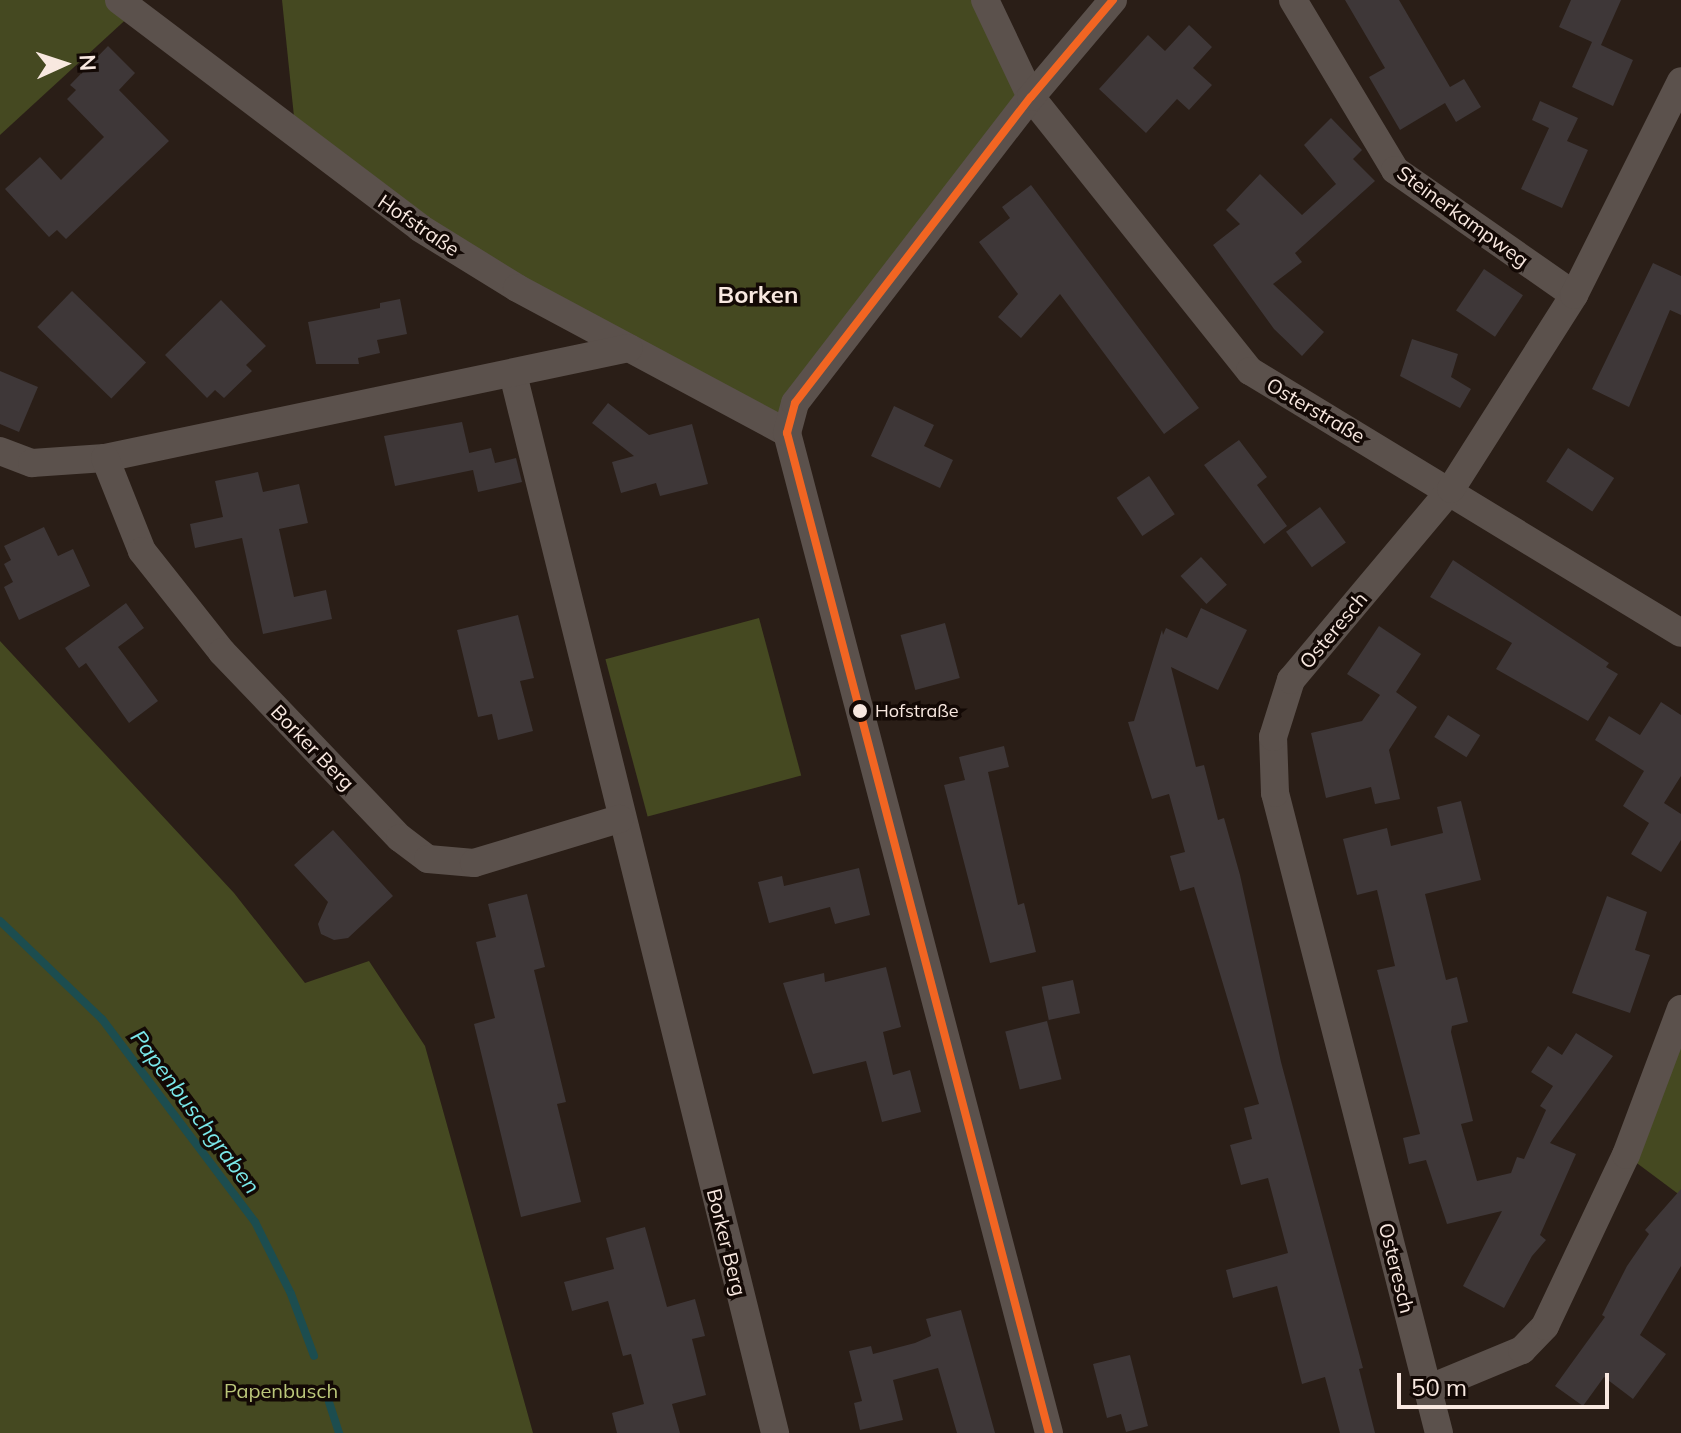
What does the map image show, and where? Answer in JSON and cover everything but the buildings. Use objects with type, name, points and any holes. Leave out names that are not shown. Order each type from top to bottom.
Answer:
[{"type":"street","name":"Hofstraße","points":[[119,0],[420,228],[629,348],[787,433]]},
{"type":"street","points":[[985,0],[1031,97]]},
{"type":"street","points":[[1049,1433],[787,433],[795,403],[1031,97],[1113,0]]},
{"type":"street","name":"Steinerkampweg","points":[[1293,0],[1395,170],[1574,295]]},
{"type":"street","name":"Osteresch","points":[[1439,1433],[1275,793],[1273,737],[1291,680],[1451,489],[1574,295],[1681,81]]},
{"type":"street","name":"Osterstraße","points":[[1031,97],[1250,371],[1451,489],[1681,633]]},
{"type":"street","points":[[0,451],[32,463],[105,458],[629,348]]},
{"type":"street","name":"Borker Berg","points":[[513,374],[619,819],[775,1433]]},
{"type":"street","name":"Borker Berg","points":[[105,458],[142,551],[222,652],[400,838],[428,859],[474,863],[619,819]]},
{"type":"street","points":[[1428,1389],[1522,1350],[1545,1326],[1626,1155],[1681,1009]]},
{"type":"green space","points":[[0,0],[119,0],[133,13],[0,135]]},
{"type":"green space","points":[[282,0],[985,0],[1031,97],[787,433],[629,348],[296,136]]},
{"type":"green space","points":[[759,618],[801,775],[648,817],[605,659]]},
{"type":"green space","name":"Papenbusch","points":[[0,641],[234,893],[305,983],[369,961],[425,1046],[533,1433],[0,1433]]},
{"type":"green space","points":[[1681,1009],[1681,1196],[1626,1155]]},
{"type":"waterway","name":"Papenbuschgraben","points":[[0,921],[102,1019],[255,1222],[291,1294],[314,1356]]},
{"type":"waterway","name":"Papenbuschgraben","points":[[329,1402],[339,1433]]},
{"type":"transit line","points":[[1049,1433],[787,433],[795,403],[1031,97],[1113,0]]},
{"type":"place","name":"Hofstraße","points":[[860,711]]},
{"type":"district","name":"Borken","points":[[758,295]]}]
